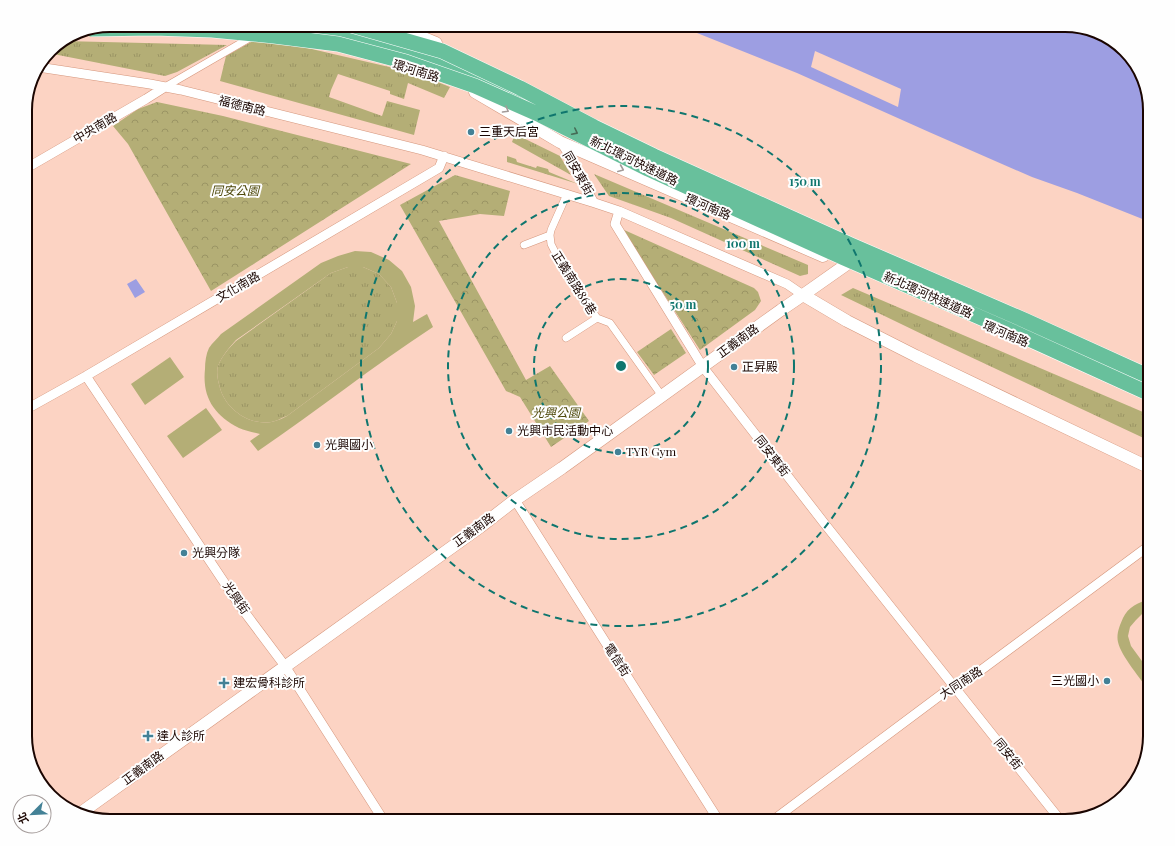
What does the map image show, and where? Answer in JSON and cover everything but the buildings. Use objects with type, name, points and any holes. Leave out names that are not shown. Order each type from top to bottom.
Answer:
[{"type":"highway","name":"新北環河快速道路","points":[[233,32],[338,44],[406,62],[475,86],[540,115],[648,169],[1143,391]]},
{"type":"highway","points":[[337,32],[387,45],[442,63],[496,85],[540,107],[594,127]]},
{"type":"highway","name":"新北環河快速道路","points":[[376,32],[442,51],[520,88],[594,127],[719,186],[1143,374]]},
{"type":"street","points":[[164,87],[260,32]]},
{"type":"street","name":"環河南路","points":[[260,32],[316,41],[461,84],[560,142],[844,266],[1048,352],[1143,397]]},
{"type":"street","points":[[404,32],[419,36],[461,53],[673,162],[1143,374]]},
{"type":"street","name":"福德南路","points":[[44,69],[164,87],[444,156],[619,211],[787,284],[803,296]]},
{"type":"street","name":"中央南路","points":[[32,165],[164,87]]},
{"type":"street","name":"同安東街","points":[[560,142],[581,176],[595,204]]},
{"type":"street","name":"文化南路","points":[[32,406],[86,376],[439,168],[444,156]]},
{"type":"street","name":"正義南路86巷","points":[[567,194],[550,235],[551,244],[565,272],[596,318],[610,323],[662,396]]},
{"type":"street","name":"同安東街","points":[[619,211],[615,224],[703,367],[810,505],[955,687]]},
{"type":"street","points":[[524,246],[550,235]]},
{"type":"street","name":"正義南路","points":[[85,810],[480,527],[515,500],[867,250]]},
{"type":"street","points":[[803,296],[847,321],[916,356],[1143,465]]},
{"type":"street","points":[[566,338],[596,318]]},
{"type":"street","name":"光興街","points":[[86,376],[240,606],[285,666],[380,814]]},
{"type":"street","name":"電信街","points":[[515,500],[715,814]]},
{"type":"street","name":"大同南路","points":[[781,814],[942,694],[965,682],[1143,550]]},
{"type":"street","name":"同安街","points":[[955,687],[1055,814]]},
{"type":"green space","points":[[260,37],[415,73],[450,87],[444,98],[408,83],[404,99],[390,94],[390,91],[338,74],[329,97],[382,116],[387,101],[420,110],[414,135],[220,81],[226,56]]},
{"type":"green space","points":[[73,41],[227,45],[177,72],[165,76],[56,54]]},
{"type":"green space","name":"同安公園","points":[[157,102],[223,116],[411,164],[211,291],[128,144],[113,126],[138,109]]},
{"type":"green space","points":[[515,134],[560,156],[571,175],[512,142]]},
{"type":"green space","points":[[507,156],[516,159],[517,162],[536,168],[537,166],[548,169],[549,172],[578,184],[507,162]]},
{"type":"green space","points":[[594,174],[808,265],[808,274],[800,276],[671,218],[609,196]]},
{"type":"green space","name":"光興公園","points":[[455,175],[510,191],[504,216],[480,214],[439,221],[526,380],[550,366],[589,421],[551,447],[520,397],[506,391],[400,205]]},
{"type":"green space","points":[[622,229],[754,288],[758,292],[761,301],[755,310],[700,350]]},
{"type":"green space","points":[[355,251],[371,252],[389,260],[402,271],[411,287],[415,306],[413,322],[427,314],[433,327],[258,451],[250,441],[260,434],[241,429],[230,423],[216,411],[208,397],[205,379],[205,361],[208,350],[221,334],[321,263]],"holes":[[[348,267],[363,267],[379,274],[391,287],[397,303],[397,321],[391,334],[379,348],[281,419],[275,421],[258,422],[249,419],[234,410],[223,396],[217,371],[218,366],[228,349],[236,340],[331,273]]]},
{"type":"green space","points":[[348,267],[363,267],[379,274],[391,287],[397,303],[397,321],[391,334],[379,348],[287,416],[275,421],[258,422],[241,415],[234,410],[223,396],[217,374],[218,366],[228,349],[236,341],[331,273]]},
{"type":"green space","points":[[853,288],[1143,412],[1143,438],[928,337],[841,295]]},
{"type":"green space","points":[[671,329],[686,353],[654,375],[637,352]]},
{"type":"green space","points":[[170,357],[184,377],[145,405],[131,384]]},
{"type":"green space","points":[[206,408],[222,430],[183,458],[167,436]]},
{"type":"green space","points":[[1143,601],[1143,614],[1130,627],[1128,636],[1131,646],[1143,662],[1143,682],[1123,654],[1118,642],[1119,630],[1125,614],[1138,603]]},
{"type":"water","points":[[694,32],[1065,32],[1090,36],[1108,45],[1120,55],[1133,71],[1139,85],[1143,105],[1143,219],[1032,177],[797,73]]},
{"type":"water","points":[[136,279],[145,292],[135,298],[127,284]]},
{"type":"pier","points":[[815,51],[901,89],[898,107],[811,67]]},
{"type":"place","name":"三重天后宮","points":[[471,132]]},
{"type":"place","name":"正昇殿","points":[[734,367]]},
{"type":"place","name":"光興市民活動中心","points":[[509,431]]},
{"type":"place","name":"光興國小","points":[[317,445]]},
{"type":"place","name":"TYR Gym","points":[[618,452]]},
{"type":"place","name":"光興分隊","points":[[184,553]]},
{"type":"place","name":"三光國小","points":[[1107,681]]},
{"type":"place","name":"建宏骨科診所","points":[[224,683]]},
{"type":"place","name":"達人診所","points":[[148,736]]}]
